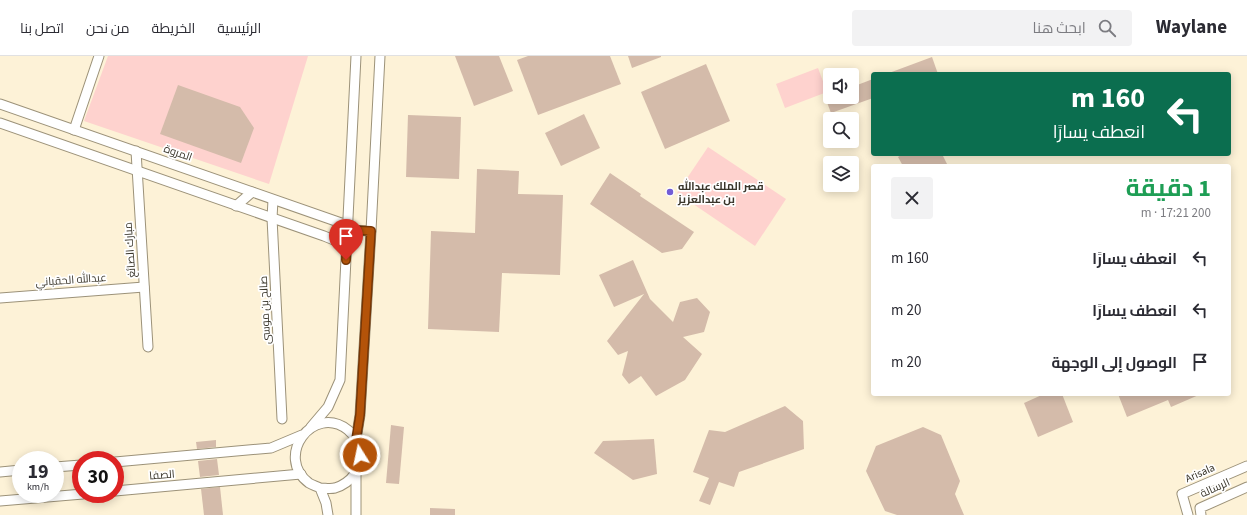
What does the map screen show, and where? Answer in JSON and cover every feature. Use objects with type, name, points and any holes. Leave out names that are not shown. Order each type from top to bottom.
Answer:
[{"type":"street","points":[[74,130],[99,56]]},
{"type":"street","points":[[356,56],[340,380],[328,407],[302,435],[297,444],[295,454],[296,465],[301,474],[309,483],[320,488],[334,488],[346,483],[356,473]]},
{"type":"street","points":[[356,440],[360,415],[380,56]]},
{"type":"street","name":"المروة","points":[[0,104],[252,192],[347,228],[371,231]]},
{"type":"street","points":[[0,123],[346,245]]},
{"type":"street","name":"مبارك الصائغ","points":[[136,151],[148,347]]},
{"type":"street","points":[[236,206],[252,192]]},
{"type":"street","name":"صالح بن موسى","points":[[273,200],[272,218],[282,419]]},
{"type":"street","name":"عبدالله الحقباني","points":[[0,298],[144,287]]},
{"type":"street","points":[[311,427],[319,424],[336,424],[348,430],[356,440],[360,455],[356,473],[356,515]]},
{"type":"street","name":"الصفا","points":[[124,461],[272,448],[302,435]]},
{"type":"street","name":"Arisala","points":[[1188,515],[1182,494],[1247,466]]},
{"type":"street","points":[[0,472],[12,471]]},
{"type":"street","name":"الصفا","points":[[124,490],[301,474]]},
{"type":"street","name":"الرسالة","points":[[1201,515],[1200,508],[1247,487]]},
{"type":"street","points":[[320,488],[326,503],[328,515]]},
{"type":"street","points":[[0,502],[72,495]]},
{"type":"shaded area","points":[[108,56],[308,56],[269,184],[84,121]]},
{"type":"shaded area","points":[[818,68],[823,81],[823,94],[785,108],[776,84]]},
{"type":"shaded area","points":[[708,147],[786,199],[755,246],[677,193]]},
{"type":"building","points":[[455,56],[499,56],[513,91],[474,106]]},
{"type":"building","points":[[528,56],[610,56],[621,84],[538,115],[517,60]]},
{"type":"building","points":[[628,56],[661,56],[661,57],[632,68]]},
{"type":"building","points":[[932,57],[937,72],[892,72]]},
{"type":"building","points":[[706,64],[730,121],[665,149],[641,92]]},
{"type":"building","points":[[871,80],[871,99],[859,103],[859,84]]},
{"type":"building","points":[[178,85],[240,107],[254,128],[241,163],[160,134]]},
{"type":"building","points":[[828,104],[856,104],[834,112],[831,112]]},
{"type":"building","points":[[584,114],[600,148],[561,166],[545,133]]},
{"type":"building","points":[[408,115],[461,117],[459,179],[406,177]]},
{"type":"building","points":[[943,156],[947,164],[902,164],[898,157]]},
{"type":"building","points":[[477,169],[519,171],[518,194],[563,195],[560,275],[502,273],[499,332],[428,329],[431,231],[475,233]]},
{"type":"building","points":[[610,173],[641,194],[640,196],[694,232],[682,249],[662,253],[590,204]]},
{"type":"building","points":[[633,260],[650,299],[673,322],[680,302],[697,298],[710,312],[704,332],[683,337],[702,354],[685,380],[656,396],[641,376],[629,384],[622,375],[628,351],[618,355],[607,341],[644,294],[614,307],[599,275]]},
{"type":"building","points":[[1040,396],[1063,396],[1073,422],[1038,437],[1024,403]]},
{"type":"building","points":[[1119,396],[1196,396],[1171,407],[1168,400],[1127,417]]},
{"type":"building","points":[[785,406],[803,421],[804,449],[739,472],[734,487],[719,482],[710,505],[699,501],[709,478],[693,472],[709,430],[725,432]]},
{"type":"building","points":[[391,425],[404,427],[399,484],[386,483]]},
{"type":"building","points":[[923,427],[941,435],[960,481],[955,494],[964,515],[897,515],[885,511],[866,471],[876,446]]},
{"type":"building","points":[[654,439],[657,474],[633,480],[594,453],[603,441]]},
{"type":"building","points":[[216,440],[216,447],[197,449],[196,442]]},
{"type":"building","points":[[217,459],[219,475],[200,477],[198,461]]},
{"type":"building","points":[[220,487],[223,515],[204,515],[201,489]]},
{"type":"building","points":[[430,508],[455,509],[455,515],[430,515]]},
{"type":"place","name":"قصر الملك عبدالله بن عبدالعزيز","points":[[670,192]]},
{"type":"route","points":[[346,260],[347,230],[371,231],[360,415],[356,440],[360,449],[360,455]]}]
